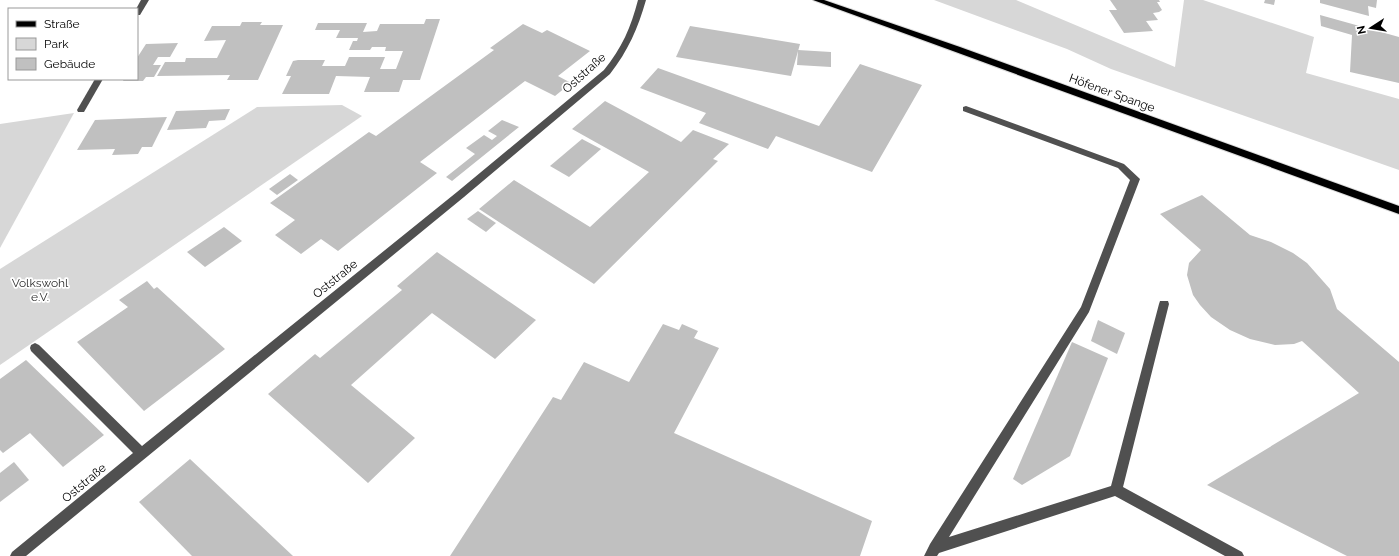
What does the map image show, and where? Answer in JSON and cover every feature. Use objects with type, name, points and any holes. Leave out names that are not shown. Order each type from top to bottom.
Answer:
[{"type":"main road","name":"Höfener Spange","points":[[817,0],[957,48],[1399,210]]},
{"type":"street","points":[[138,11],[145,0]]},
{"type":"street","name":"Oststraße","points":[[16,556],[607,72],[620,56],[630,40],[642,0]]},
{"type":"street","points":[[81,110],[98,80]]},
{"type":"street","points":[[932,552],[1085,309],[1135,179],[1121,166],[966,109]]},
{"type":"street","points":[[1116,490],[1164,304]]},
{"type":"street","points":[[35,348],[141,453]]},
{"type":"street","points":[[932,552],[1116,490],[1238,556]]},
{"type":"green space","points":[[934,0],[1016,0],[1175,67],[1184,0],[1203,0],[1314,37],[1306,73],[1399,99],[1399,170],[1111,69],[1067,49]]},
{"type":"green space","name":"Volkswohl e.V.","points":[[342,105],[362,116],[0,365],[0,269],[257,107]]},
{"type":"green space","name":"Volkswohl e.V.","points":[[74,113],[0,248],[0,124]]},
{"type":"building","points":[[1110,0],[1159,0],[1160,2],[1157,2],[1162,10],[1153,13],[1158,20],[1146,21],[1153,31],[1124,33],[1109,10],[1117,10]]},
{"type":"building","points":[[1265,0],[1275,0],[1274,5],[1264,3]]},
{"type":"building","points":[[1320,0],[1377,0],[1376,8],[1368,6],[1369,16],[1320,3]]},
{"type":"building","points":[[1320,15],[1399,37],[1399,83],[1350,72],[1352,35],[1321,26]]},
{"type":"building","points":[[426,19],[440,19],[420,80],[403,80],[399,92],[364,92],[370,77],[336,76],[329,94],[282,94],[291,76],[286,76],[293,61],[325,60],[322,66],[345,66],[349,57],[385,57],[380,69],[396,69],[403,51],[385,51],[386,47],[372,47],[370,50],[349,50],[353,41],[357,41],[358,38],[336,38],[340,30],[315,30],[318,23],[367,23],[363,32],[377,31],[380,24],[424,24]]},
{"type":"building","points":[[242,22],[262,22],[260,25],[283,25],[258,80],[227,80],[230,75],[157,76],[165,62],[185,62],[186,58],[217,58],[226,40],[204,41],[212,26],[240,26]]},
{"type":"building","points":[[523,24],[542,33],[547,30],[590,51],[558,76],[571,83],[555,96],[525,81],[420,162],[437,173],[338,251],[321,239],[301,254],[275,235],[295,220],[270,203],[369,132],[376,136],[494,50],[490,48]]},
{"type":"building","points":[[690,26],[800,44],[791,76],[676,57]]},
{"type":"building","points":[[178,43],[170,57],[158,57],[153,65],[161,65],[154,77],[146,77],[143,81],[123,81],[138,80],[138,56],[146,44]]},
{"type":"building","points":[[798,50],[831,52],[831,67],[797,65]]},
{"type":"building","points":[[860,64],[922,85],[872,172],[776,136],[768,149],[699,123],[706,113],[640,88],[658,68],[819,126]]},
{"type":"building","points":[[605,101],[681,142],[693,130],[729,144],[713,159],[718,161],[594,284],[479,209],[514,180],[590,227],[649,172],[572,129]]},
{"type":"building","points":[[230,109],[225,120],[209,121],[206,128],[167,130],[176,111]]},
{"type":"building","points":[[167,117],[152,147],[142,147],[138,154],[112,155],[115,149],[77,150],[95,120]]},
{"type":"building","points":[[502,120],[519,127],[452,181],[446,177],[475,154],[466,148],[484,135],[492,140],[497,136],[488,131]]},
{"type":"building","points":[[582,139],[601,149],[569,177],[550,166]]},
{"type":"building","points":[[290,174],[298,180],[277,195],[269,189]]},
{"type":"building","points":[[1202,195],[1250,235],[1271,242],[1293,253],[1307,263],[1330,289],[1337,309],[1399,362],[1399,556],[1347,556],[1207,485],[1359,393],[1302,341],[1294,344],[1275,345],[1250,339],[1230,330],[1211,317],[1200,305],[1193,295],[1187,275],[1189,263],[1201,250],[1160,214]]},
{"type":"building","points":[[478,211],[496,223],[486,232],[467,219]]},
{"type":"building","points":[[224,227],[242,241],[205,267],[187,252]]},
{"type":"building","points":[[437,252],[536,320],[495,359],[432,313],[351,385],[415,438],[368,483],[268,394],[315,354],[320,358],[402,290],[397,286]]},
{"type":"building","points":[[147,281],[154,289],[157,287],[225,349],[144,411],[77,342],[128,307],[119,300]]},
{"type":"building","points":[[1098,320],[1125,333],[1117,354],[1091,341]]},
{"type":"building","points":[[663,324],[679,330],[682,324],[698,331],[694,338],[719,348],[674,433],[872,521],[860,556],[450,556],[553,397],[561,400],[584,362],[629,382]]},
{"type":"building","points":[[1072,342],[1108,358],[1070,456],[1022,485],[1013,479]]},
{"type":"building","points":[[26,360],[104,435],[63,467],[30,433],[3,453],[0,450],[0,379]]},
{"type":"building","points":[[190,459],[293,556],[192,556],[139,502]]},
{"type":"building","points":[[14,462],[29,480],[0,502],[0,473]]}]
